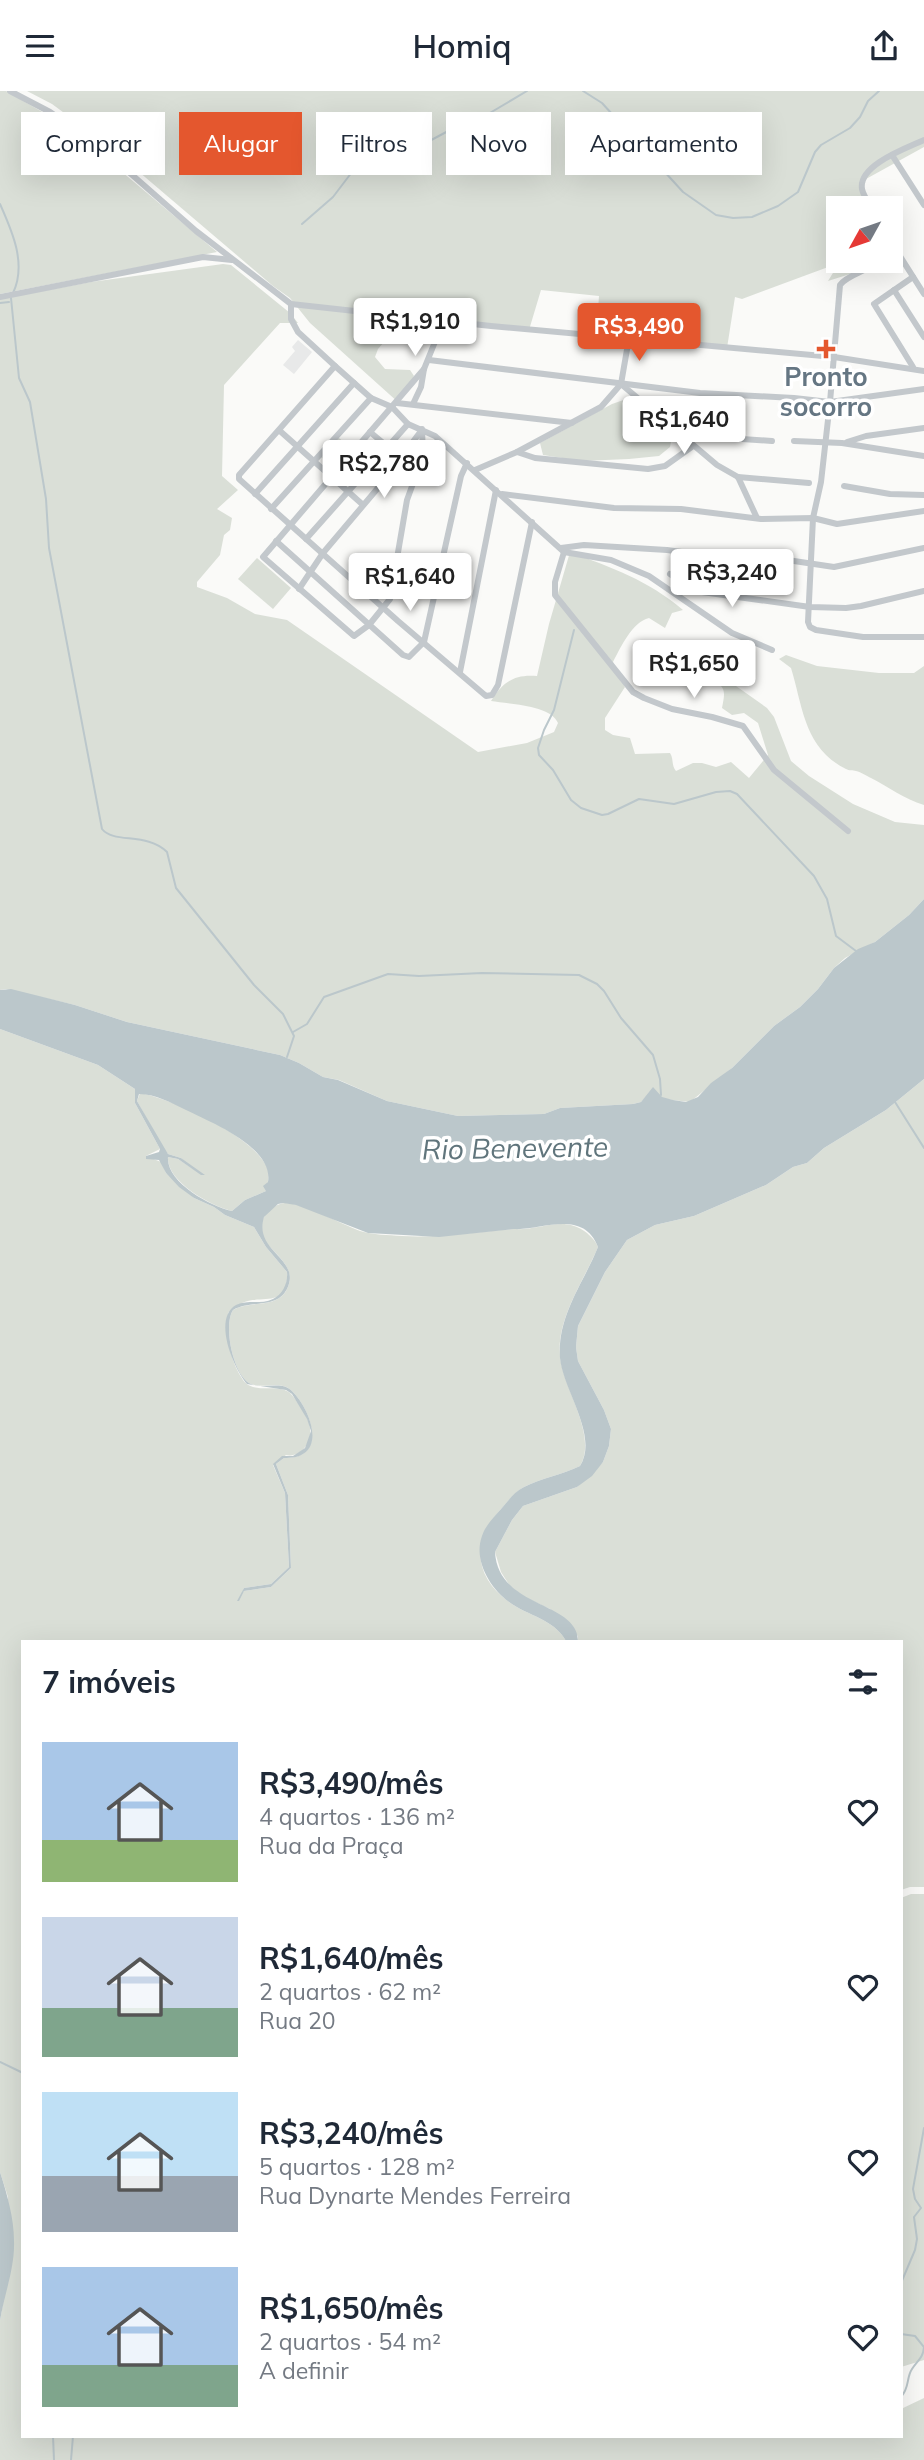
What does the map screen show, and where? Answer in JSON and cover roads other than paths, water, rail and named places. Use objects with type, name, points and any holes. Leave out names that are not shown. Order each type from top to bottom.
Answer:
[{"type":"street","points":[[10,91],[50,113],[98,145],[196,231],[291,305],[443,322],[834,357],[913,367],[924,371]]},
{"type":"street","points":[[866,196],[862,180],[873,166],[924,140]]},
{"type":"street","points":[[892,155],[924,205]]},
{"type":"street","points":[[0,297],[203,257],[237,262]]},
{"type":"street","points":[[903,262],[924,293]]},
{"type":"street","points":[[861,273],[841,283],[821,482],[813,518],[808,624],[817,630],[863,637],[924,636]]},
{"type":"street","points":[[913,277],[874,303],[913,367]]},
{"type":"street","points":[[894,290],[924,337]]},
{"type":"street","points":[[291,305],[291,319],[298,331],[371,398],[395,405],[413,404],[572,423]]},
{"type":"street","points":[[422,429],[423,456],[407,500],[390,599],[369,625],[354,636],[263,559],[331,475],[424,369],[443,322]]},
{"type":"street","points":[[475,470],[517,452],[601,407],[622,383],[629,338]]},
{"type":"street","points":[[429,360],[700,393],[794,397],[830,402],[924,389]]},
{"type":"street","points":[[335,366],[239,475],[240,481],[484,694],[492,695],[498,685],[532,522]]},
{"type":"street","points":[[413,404],[421,387],[424,369]]},
{"type":"street","points":[[255,494],[354,383]]},
{"type":"street","points":[[622,383],[693,446],[738,477],[809,482]]},
{"type":"street","points":[[271,509],[371,398]]},
{"type":"street","points":[[395,405],[408,424],[435,436],[562,550],[611,560],[649,576],[732,633],[772,649]]},
{"type":"street","points":[[306,539],[408,424]]},
{"type":"street","points":[[842,443],[866,436],[924,428]]},
{"type":"street","points":[[299,589],[323,553],[383,482],[422,429]]},
{"type":"street","points":[[280,431],[362,504]]},
{"type":"street","points":[[370,432],[388,447],[413,443]]},
{"type":"street","points":[[683,435],[772,440]]},
{"type":"street","points":[[794,441],[842,443],[924,456]]},
{"type":"street","points":[[517,452],[535,458],[649,470],[665,466],[693,446]]},
{"type":"street","points":[[276,541],[403,655],[411,656],[424,642],[461,476],[467,463]]},
{"type":"street","points":[[738,477],[757,518]]},
{"type":"street","points":[[844,486],[890,494],[924,495]]},
{"type":"street","points":[[498,492],[614,508],[681,509],[757,518],[813,518],[837,524],[924,510]]},
{"type":"street","points":[[460,672],[498,492]]},
{"type":"street","points":[[562,550],[579,545],[667,550],[733,559],[839,566],[924,548]]},
{"type":"street","points":[[562,550],[555,595],[627,686],[658,705],[743,726],[774,770],[848,831]]},
{"type":"street","points":[[670,574],[695,591],[810,607],[853,607],[924,591]]},
{"type":"water","name":"Rio Benevente","points":[[924,899],[924,1079],[886,1110],[824,1148],[807,1163],[793,1167],[766,1185],[694,1216],[655,1225],[627,1240],[605,1272],[578,1326],[578,1361],[611,1429],[609,1446],[603,1462],[592,1476],[577,1487],[523,1506],[512,1520],[495,1552],[499,1571],[509,1584],[523,1595],[565,1618],[575,1628],[578,1640],[565,1640],[555,1628],[516,1607],[502,1596],[485,1573],[480,1545],[487,1525],[517,1491],[580,1466],[585,1454],[583,1427],[562,1371],[560,1343],[572,1301],[598,1247],[591,1235],[582,1228],[560,1224],[439,1237],[368,1233],[296,1205],[278,1204],[264,1217],[262,1229],[270,1247],[288,1270],[290,1278],[287,1289],[276,1300],[240,1307],[233,1310],[230,1317],[232,1350],[239,1371],[255,1385],[247,1384],[236,1367],[231,1356],[226,1332],[229,1312],[236,1305],[245,1302],[268,1301],[277,1297],[284,1288],[287,1272],[266,1247],[254,1227],[194,1198],[166,1173],[159,1160],[146,1159],[146,1156],[159,1152],[160,1149],[135,1103],[135,1089],[98,1065],[0,1029],[0,990],[11,989],[75,1005],[127,1022],[280,1055],[323,1077],[338,1080],[387,1101],[458,1116],[544,1114],[560,1108],[633,1104],[641,1102],[653,1087],[662,1097],[686,1102],[698,1097],[774,1026],[800,1007],[834,968],[858,949],[875,942],[909,915]],"holes":[[[139,1094],[151,1096],[210,1121],[251,1147],[267,1169],[268,1182],[263,1186],[266,1191],[245,1200],[232,1211],[212,1204],[182,1184],[169,1166],[168,1157],[178,1159],[205,1175],[181,1158],[168,1154],[137,1101]]]},
{"type":"water","points":[[259,1386],[283,1386],[292,1391],[306,1411],[312,1433],[307,1451],[298,1457],[284,1458],[276,1464],[288,1495],[291,1568],[271,1587],[244,1591],[237,1601],[244,1588],[271,1584],[289,1567],[285,1493],[273,1464],[282,1456],[293,1456],[305,1448],[311,1431],[292,1394],[286,1390]]},
{"type":"water","points":[[0,2172],[8,2197],[14,2251],[0,2321]]},
{"type":"waterway","points":[[302,224],[333,197],[363,162],[422,145],[483,117],[527,91]]},
{"type":"waterway","points":[[583,91],[602,103],[683,192],[716,215],[733,218],[752,217],[778,206],[798,192],[815,152],[821,145],[850,128],[860,117],[868,101],[879,91]]},
{"type":"waterway","points":[[0,204],[13,236],[18,259],[19,271],[13,293]]},
{"type":"waterway","points":[[11,298],[19,378],[30,402],[46,499],[49,548],[102,829],[114,836],[150,842],[167,852],[176,888],[254,985],[283,1014],[294,1036],[287,1057]]},
{"type":"waterway","points":[[0,303],[9,302]]},
{"type":"waterway","points":[[574,630],[554,710],[538,748],[539,755],[553,770],[571,800],[581,808],[602,815],[639,799],[674,804],[716,792],[730,791],[737,794],[814,876],[827,899],[836,936],[856,951]]},
{"type":"waterway","points":[[293,1032],[307,1024],[324,997],[388,974],[579,975],[597,984],[604,991],[621,1018],[653,1055],[660,1079],[661,1095]]},
{"type":"waterway","points":[[895,1102],[924,1148]]},
{"type":"waterway","points":[[0,2062],[21,2072]]},
{"type":"waterway","points":[[903,2278],[917,2239],[914,2217],[921,2208],[913,2189],[924,2128]]},
{"type":"waterway","points":[[903,2334],[915,2336],[924,2347],[910,2372],[903,2394]]},
{"type":"waterway","points":[[53,2438],[54,2460]]},
{"type":"waterway","points":[[71,2460],[73,2438]]},
{"type":"place","name":"Pronto socorro","points":[[826,349]]}]
